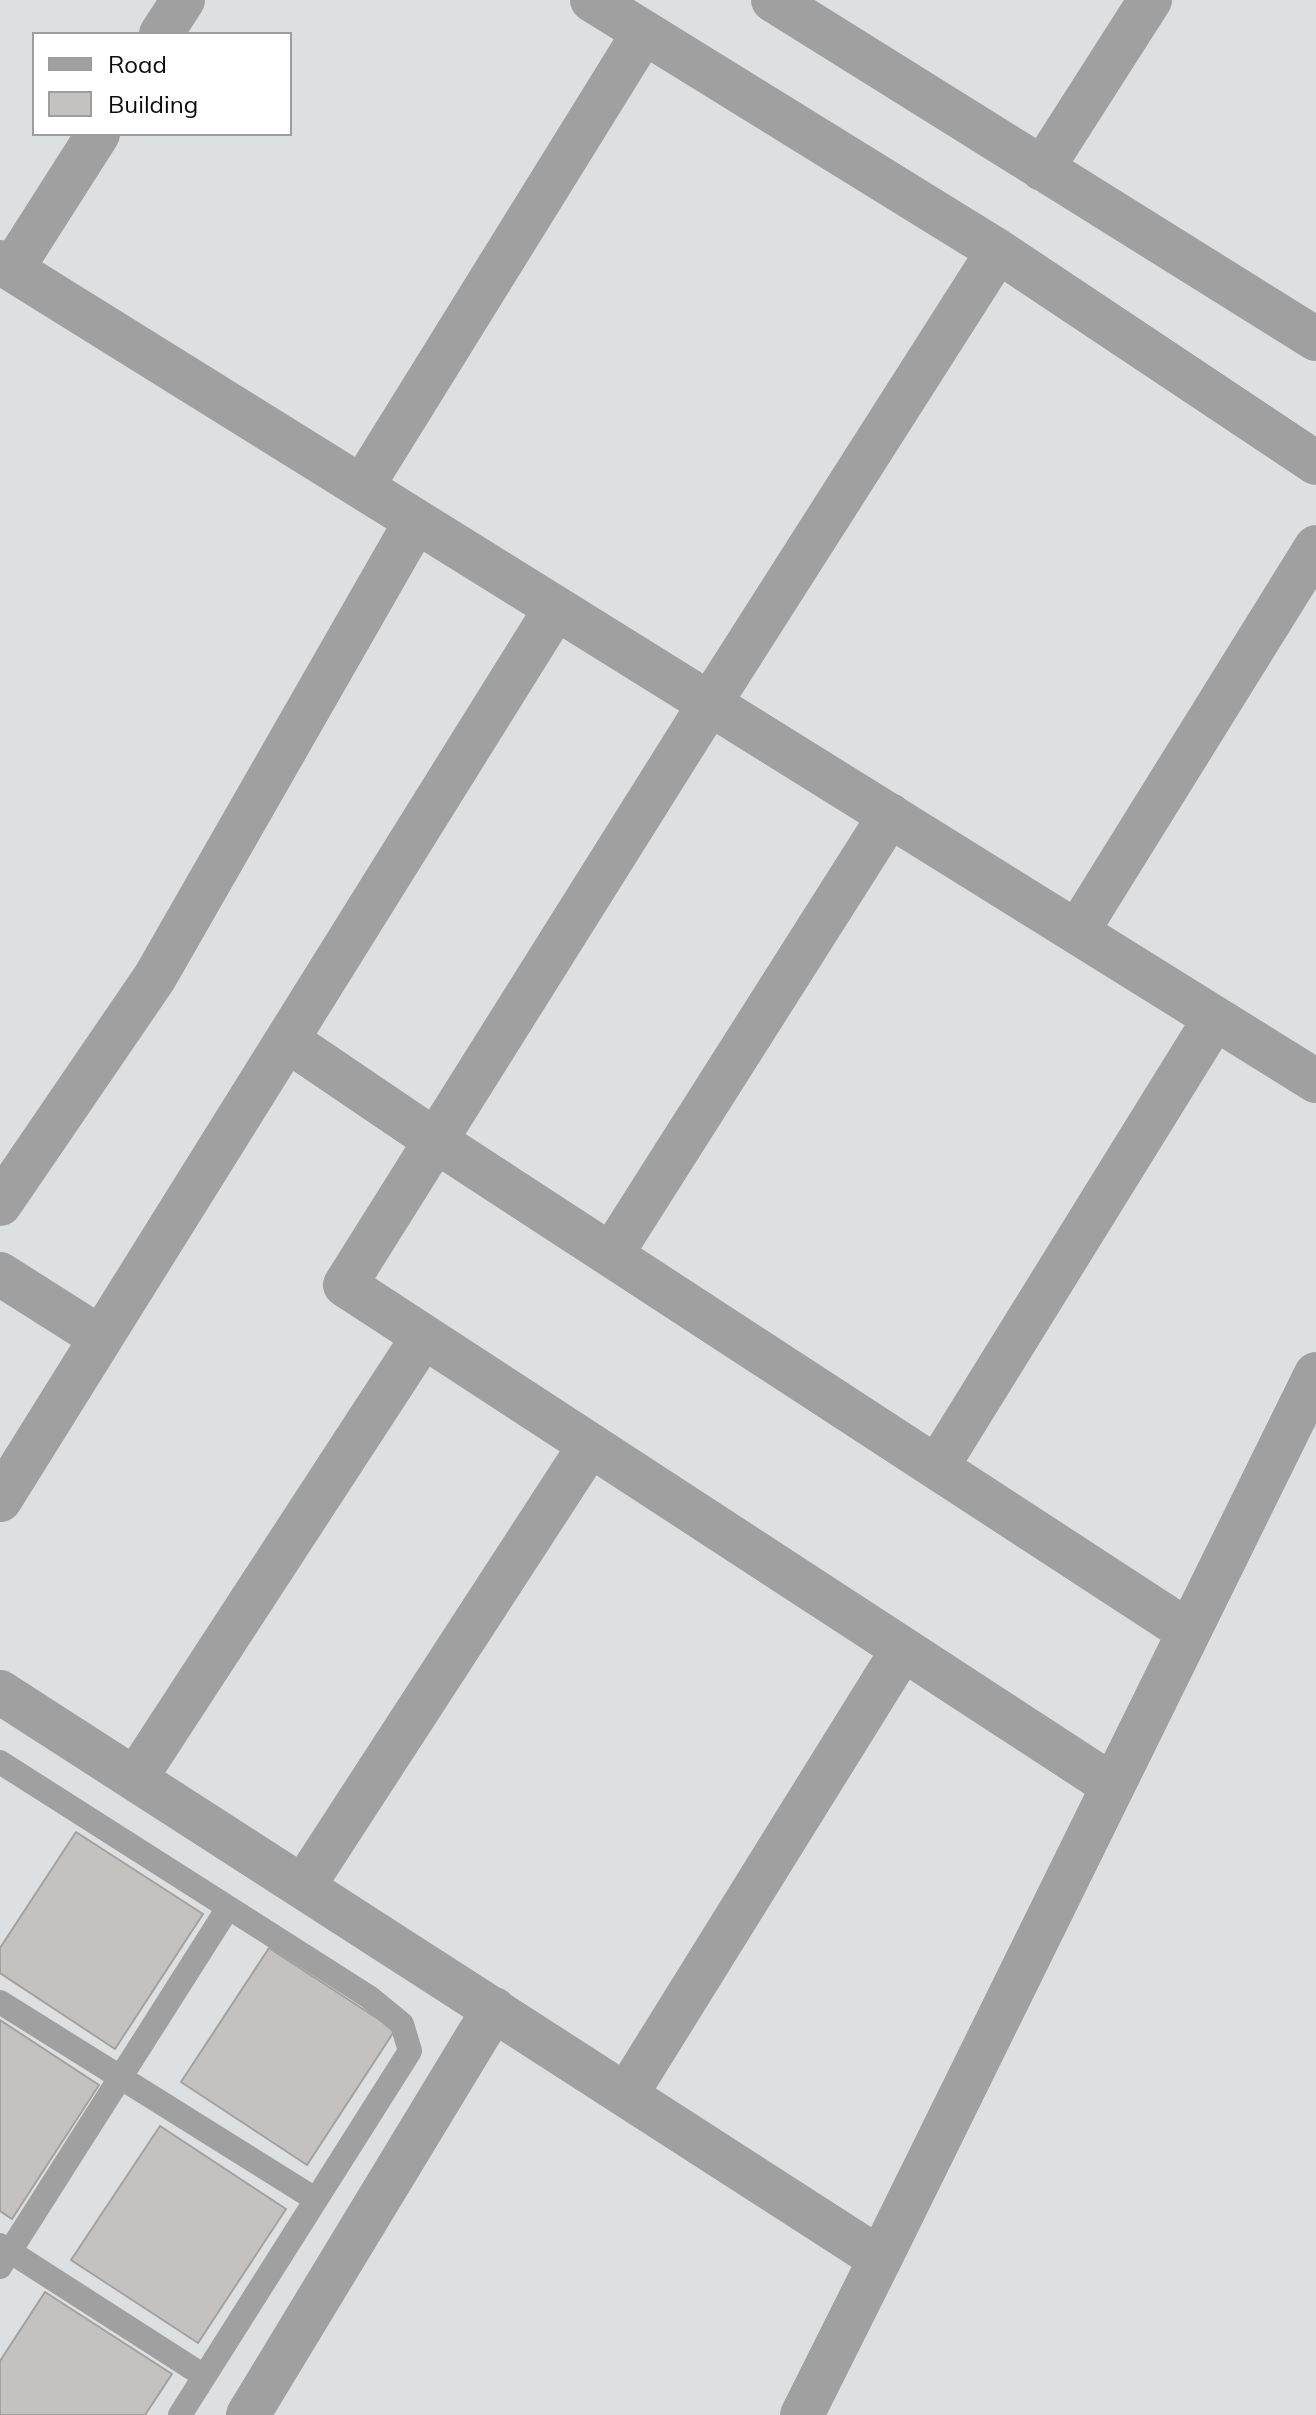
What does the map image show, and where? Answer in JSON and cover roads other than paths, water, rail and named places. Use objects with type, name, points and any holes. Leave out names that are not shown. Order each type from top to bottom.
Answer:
[{"type":"street","points":[[162,32],[183,0]]},
{"type":"street","points":[[592,0],[998,251],[1316,463]]},
{"type":"street","points":[[773,0],[1316,339]]},
{"type":"street","points":[[1042,169],[1150,0]]},
{"type":"street","points":[[362,487],[644,32]]},
{"type":"street","points":[[97,136],[6,266],[1316,1081]]},
{"type":"street","points":[[998,251],[345,1285],[1113,1786]]},
{"type":"street","points":[[0,1204],[155,977],[416,521]]},
{"type":"street","points":[[1077,932],[1316,547]]},
{"type":"street","points":[[0,1500],[556,608]]},
{"type":"street","points":[[611,1255],[890,815]]},
{"type":"street","points":[[937,1467],[1215,1018]]},
{"type":"street","points":[[287,1040],[436,1141],[1189,1632]]},
{"type":"street","points":[[0,1274],[101,1338]]},
{"type":"street","points":[[135,1779],[423,1337]]},
{"type":"street","points":[[802,2415],[1316,1374]]},
{"type":"street","points":[[303,1887],[590,1445]]},
{"type":"street","points":[[626,2095],[903,1649]]},
{"type":"street","points":[[0,1692],[880,2259]]},
{"type":"street","points":[[248,2415],[494,2009]]},
{"type":"lane","points":[[1,1766],[369,1997],[402,2024],[410,2051],[180,2415]]},
{"type":"lane","points":[[204,2376],[3,2254],[228,1908]]},
{"type":"lane","points":[[0,2002],[315,2199]]}]
